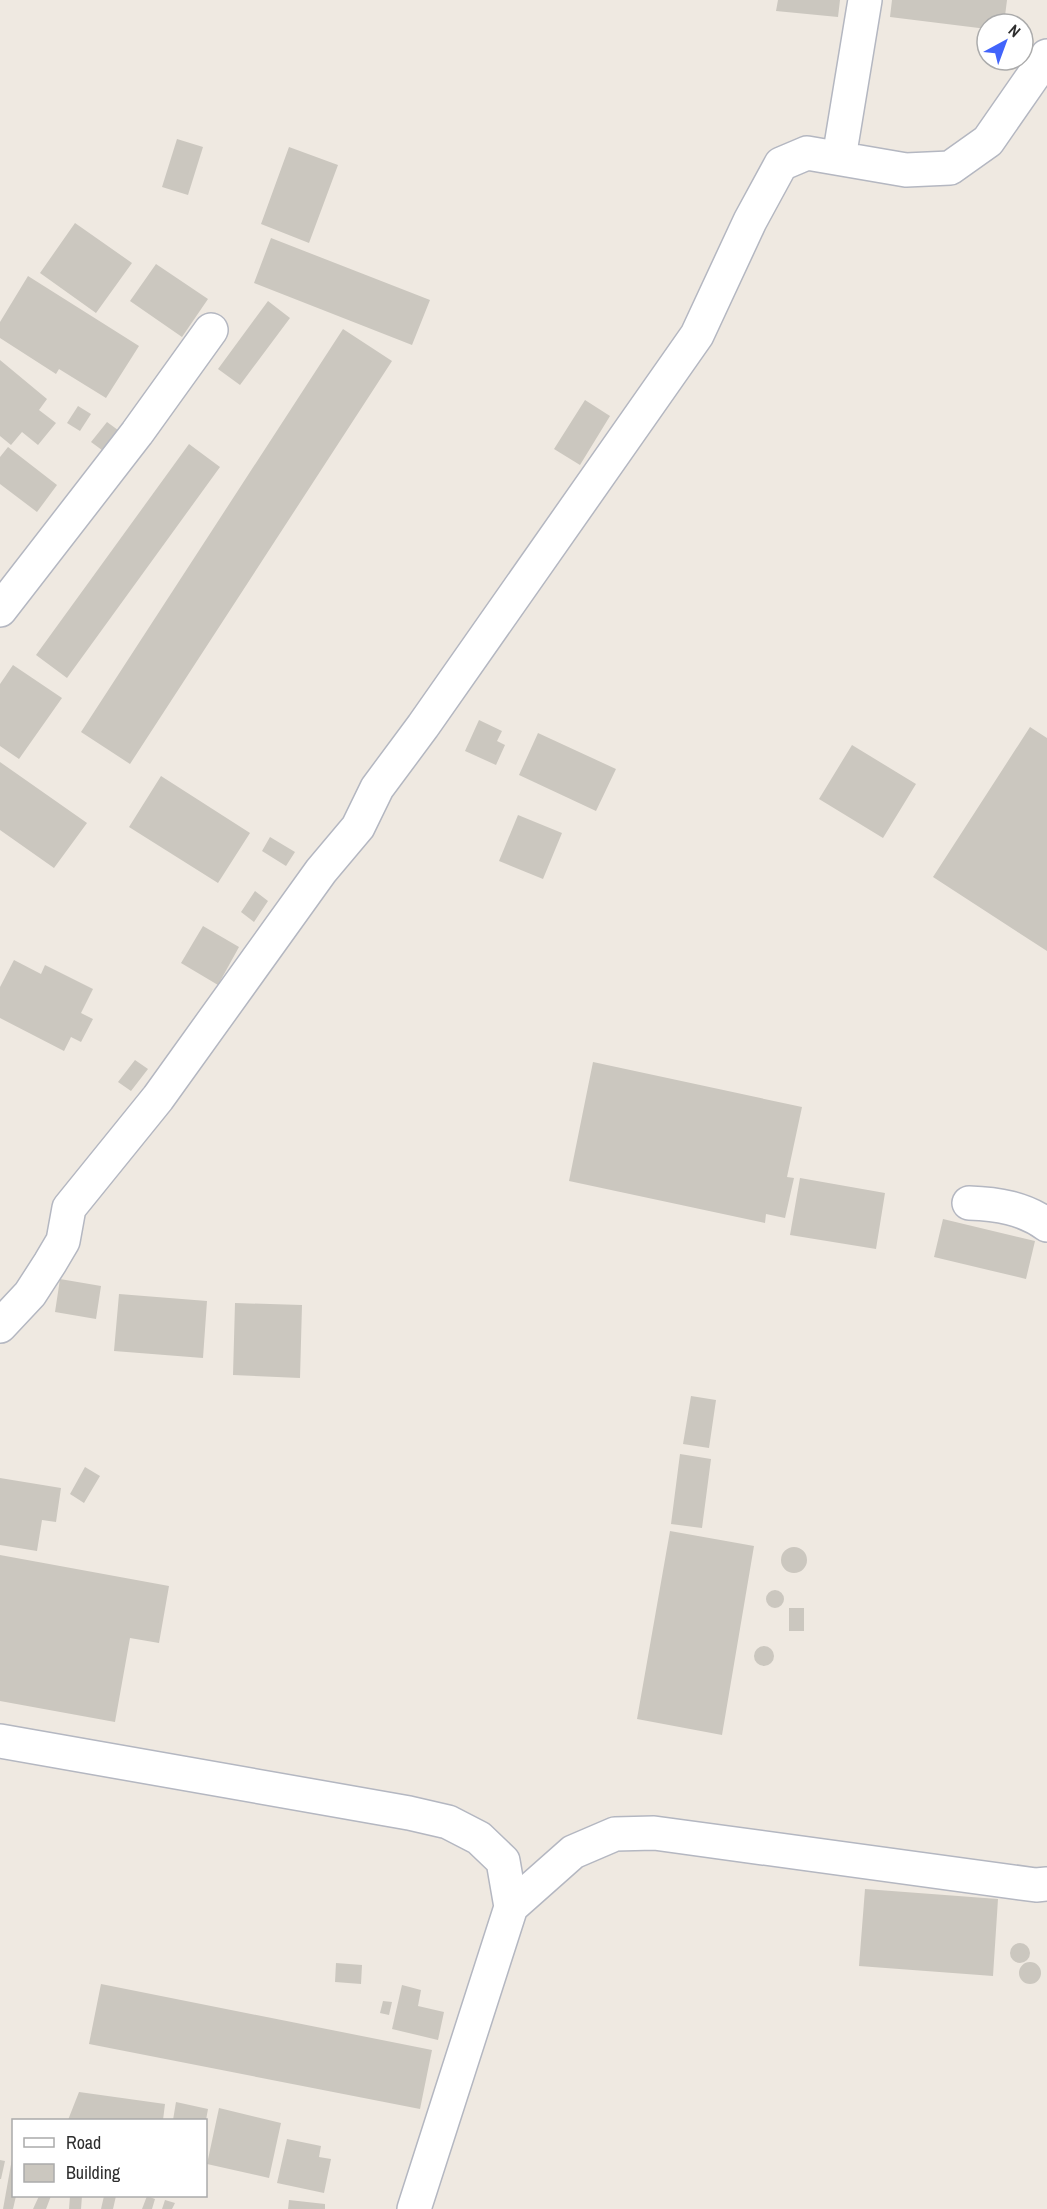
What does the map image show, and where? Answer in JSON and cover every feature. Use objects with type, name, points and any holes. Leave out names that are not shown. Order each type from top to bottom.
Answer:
[{"type":"street","points":[[839,158],[865,0]]},
{"type":"street","points":[[0,1326],[30,1294],[50,1263],[63,1240],[69,1208],[158,1098],[321,871],[358,827],[376,788],[423,726],[696,335],[750,221],[781,164],[807,153],[906,170],[950,168],[988,141],[1047,56]]},
{"type":"street","points":[[0,609],[137,433],[211,330]]},
{"type":"street","points":[[969,1203],[999,1204],[1037,1218],[1047,1225]]},
{"type":"street","points":[[0,1742],[409,1813],[448,1822],[479,1838],[503,1861],[511,1907],[414,2209]]},
{"type":"street","points":[[511,1907],[573,1852],[615,1834],[654,1833],[1036,1885],[1047,1884]]},
{"type":"building","points":[[778,0],[840,0],[838,17],[776,11]]},
{"type":"building","points":[[892,0],[1007,0],[1006,12],[975,12],[975,28],[890,17]]},
{"type":"building","points":[[177,139],[203,147],[188,195],[162,187]]},
{"type":"building","points":[[289,147],[338,165],[309,243],[261,224]]},
{"type":"building","points":[[75,223],[132,263],[96,313],[40,273]]},
{"type":"building","points":[[271,238],[430,300],[412,345],[254,283]]},
{"type":"building","points":[[156,264],[208,299],[182,337],[130,301]]},
{"type":"building","points":[[28,276],[139,346],[106,398],[59,369],[56,374],[0,338],[0,322]]},
{"type":"building","points":[[268,301],[290,318],[240,385],[218,369]]},
{"type":"building","points":[[343,329],[392,361],[130,764],[81,732]]},
{"type":"building","points":[[0,360],[47,399],[39,410],[56,423],[38,445],[22,432],[11,445],[0,436]]},
{"type":"building","points":[[585,400],[610,416],[580,465],[554,449]]},
{"type":"building","points":[[78,406],[91,414],[80,431],[67,423]]},
{"type":"building","points":[[107,422],[122,433],[106,453],[91,442]]},
{"type":"building","points":[[189,444],[220,467],[67,678],[36,655]]},
{"type":"building","points":[[8,447],[57,485],[37,512],[0,484],[0,457]]},
{"type":"building","points":[[13,665],[62,698],[19,759],[0,746],[0,684]]},
{"type":"building","points":[[479,720],[502,731],[497,741],[505,745],[496,765],[465,751]]},
{"type":"building","points":[[1030,727],[1047,738],[1047,951],[933,877]]},
{"type":"building","points":[[538,733],[616,769],[596,811],[519,775]]},
{"type":"building","points":[[852,745],[916,784],[883,838],[819,799]]},
{"type":"building","points":[[0,762],[87,823],[54,868],[0,830]]},
{"type":"building","points":[[161,776],[250,833],[218,883],[129,827]]},
{"type":"building","points":[[518,815],[562,833],[543,879],[499,861]]},
{"type":"building","points":[[270,837],[295,852],[286,866],[262,851]]},
{"type":"building","points":[[255,891],[268,901],[254,922],[241,912]]},
{"type":"building","points":[[203,926],[239,947],[218,985],[181,963]]},
{"type":"building","points":[[14,960],[41,974],[45,965],[93,989],[81,1013],[93,1019],[81,1042],[71,1037],[64,1051],[0,1018],[0,987]]},
{"type":"building","points":[[135,1060],[148,1069],[131,1091],[118,1082]]},
{"type":"building","points":[[593,1062],[802,1107],[787,1177],[794,1178],[785,1218],[766,1214],[765,1223],[569,1181]]},
{"type":"building","points":[[800,1178],[885,1193],[876,1249],[790,1235]]},
{"type":"building","points":[[943,1219],[1035,1241],[1026,1279],[934,1257]]},
{"type":"building","points":[[60,1279],[101,1286],[96,1319],[55,1312]]},
{"type":"building","points":[[119,1294],[207,1301],[203,1358],[114,1351]]},
{"type":"building","points":[[235,1303],[302,1305],[300,1378],[233,1375]]},
{"type":"building","points":[[691,1396],[716,1400],[709,1448],[683,1444]]},
{"type":"building","points":[[680,1454],[711,1459],[702,1528],[671,1524]]},
{"type":"building","points":[[85,1467],[100,1476],[84,1503],[70,1494]]},
{"type":"building","points":[[0,1478],[61,1488],[56,1522],[42,1520],[37,1551],[0,1545]]},
{"type":"building","points":[[670,1531],[754,1546],[722,1735],[637,1719]]},
{"type":"building","points":[[794,1547],[803,1551],[807,1560],[803,1569],[794,1573],[785,1569],[781,1560],[785,1551]]},
{"type":"building","points":[[0,1555],[169,1586],[159,1643],[130,1638],[115,1722],[0,1701]]},
{"type":"building","points":[[775,1590],[781,1593],[784,1599],[781,1605],[775,1608],[769,1605],[766,1599],[769,1593]]},
{"type":"building","points":[[789,1608],[804,1608],[804,1631],[789,1631]]},
{"type":"building","points":[[764,1646],[771,1649],[774,1656],[771,1663],[764,1666],[757,1663],[754,1656],[757,1649]]},
{"type":"building","points":[[865,1889],[998,1899],[993,1976],[859,1966]]},
{"type":"building","points":[[1020,1943],[1027,1946],[1030,1953],[1027,1960],[1020,1963],[1013,1960],[1010,1953],[1013,1946]]},
{"type":"building","points":[[1030,1962],[1038,1965],[1041,1973],[1038,1981],[1030,1984],[1022,1981],[1019,1973],[1022,1965]]},
{"type":"building","points":[[336,1963],[362,1965],[361,1984],[335,1982]]},
{"type":"building","points":[[101,1984],[432,2050],[420,2109],[89,2044]]},
{"type":"building","points":[[402,1985],[421,1990],[418,2006],[444,2012],[438,2040],[392,2029]]},
{"type":"building","points":[[383,2001],[392,2002],[389,2015],[380,2013]]},
{"type":"building","points":[[79,2092],[165,2104],[163,2119],[68,2119]]},
{"type":"building","points":[[176,2102],[208,2109],[206,2119],[173,2119]]},
{"type":"building","points":[[219,2108],[281,2123],[269,2178],[207,2164]]},
{"type":"building","points":[[287,2139],[321,2146],[319,2157],[331,2159],[324,2193],[277,2183]]},
{"type":"building","points":[[12,2159],[12,2197],[16,2197],[13,2209],[3,2209]]},
{"type":"building","points":[[0,2160],[5,2161],[1,2179],[0,2179]]},
{"type":"building","points":[[39,2197],[51,2197],[46,2209],[33,2209]]},
{"type":"building","points":[[70,2197],[82,2197],[81,2209],[69,2209]]},
{"type":"building","points":[[104,2197],[116,2197],[113,2209],[101,2209]]},
{"type":"building","points":[[147,2197],[155,2199],[152,2209],[142,2209]]},
{"type":"building","points":[[165,2200],[175,2203],[172,2209],[162,2209]]},
{"type":"building","points":[[289,2200],[325,2204],[325,2209],[288,2209]]}]
